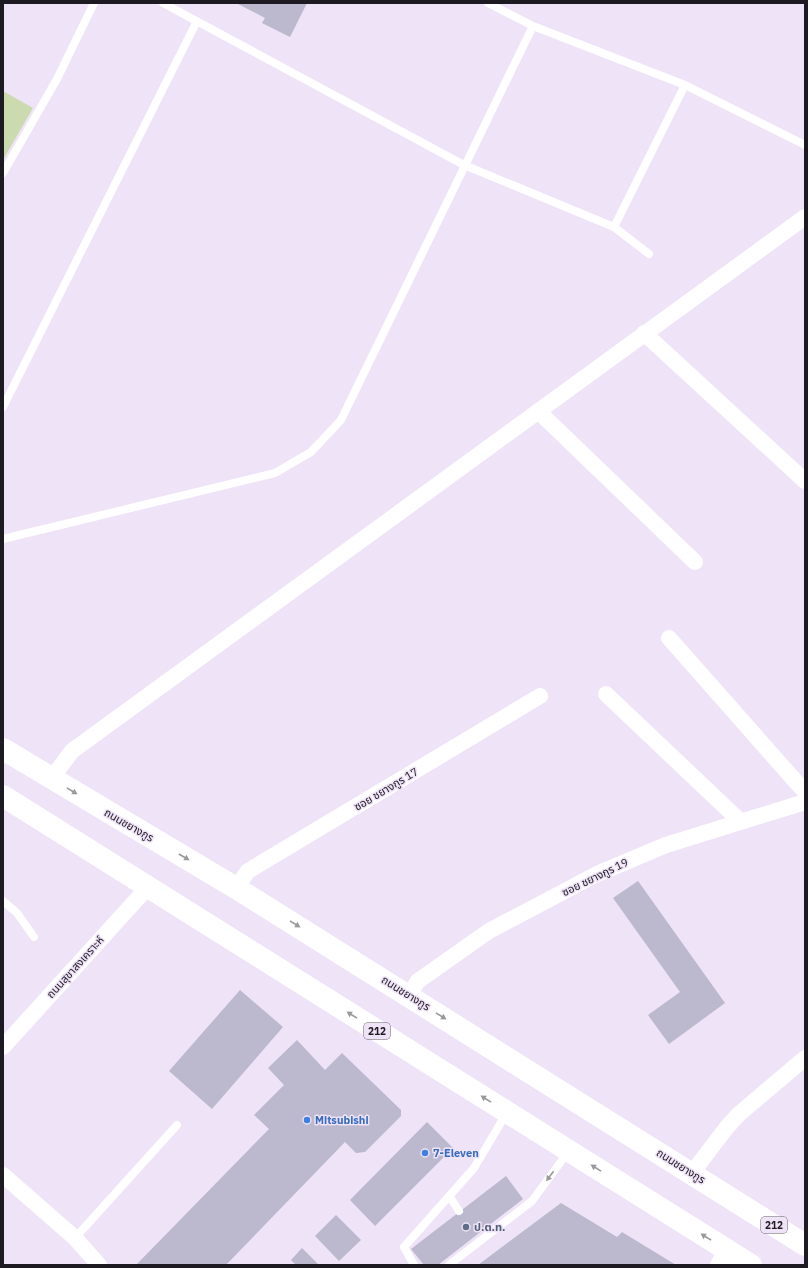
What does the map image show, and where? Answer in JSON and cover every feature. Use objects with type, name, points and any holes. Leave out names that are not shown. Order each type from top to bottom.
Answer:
[{"type":"main road","name":"ถนนชยางกูร","points":[[3,749],[236,888],[805,1245]]},
{"type":"main road","name":"212","points":[[3,796],[569,1151],[722,1257],[751,1265]]},
{"type":"street","points":[[50,778],[72,751],[805,217]]},
{"type":"street","points":[[644,334],[805,481]]},
{"type":"street","points":[[538,411],[695,562]]},
{"type":"street","points":[[669,638],[805,792]]},
{"type":"street","points":[[606,694],[740,821]]},
{"type":"street","name":"ซอย ชยางกูร 17","points":[[236,888],[248,872],[540,696]]},
{"type":"street","name":"ซอย ชยางกูร 19","points":[[408,995],[418,980],[489,931],[596,874],[666,845],[805,802]]},
{"type":"street","name":"ถนนสุขาสงเคราะห์","points":[[3,1047],[148,887]]},
{"type":"street","points":[[692,1173],[735,1118],[805,1058]]},
{"type":"street","points":[[3,1175],[75,1238],[99,1265]]},
{"type":"lane","points":[[3,173],[57,79],[94,3]]},
{"type":"lane","points":[[163,3],[464,165],[614,228],[649,254]]},
{"type":"lane","points":[[488,3],[533,26],[685,85],[805,145]]},
{"type":"lane","points":[[3,407],[197,21]]},
{"type":"lane","points":[[3,539],[275,473],[311,452],[341,420],[533,26]]},
{"type":"lane","points":[[614,228],[685,85]]},
{"type":"lane","points":[[3,901],[17,913],[34,937]]},
{"type":"lane","points":[[414,1265],[404,1247],[450,1197],[474,1168],[507,1112]]},
{"type":"lane","points":[[75,1238],[177,1125]]},
{"type":"lane","points":[[449,1265],[479,1238],[532,1201],[569,1151]]},
{"type":"lane","points":[[450,1197],[460,1211]]},
{"type":"green space","points":[[3,91],[33,108],[3,160]]},
{"type":"building","points":[[236,3],[307,3],[290,37],[262,23],[265,18]]},
{"type":"building","points":[[638,881],[725,1003],[669,1044],[648,1015],[680,992],[613,898]]},
{"type":"building","points":[[240,990],[283,1027],[212,1109],[169,1071]]},
{"type":"building","points":[[297,1040],[325,1070],[342,1053],[401,1110],[401,1116],[365,1152],[356,1153],[345,1142],[226,1265],[136,1265],[269,1129],[254,1115],[284,1085],[268,1068]]},
{"type":"building","points":[[427,1122],[453,1148],[375,1226],[350,1200]]},
{"type":"building","points":[[506,1176],[523,1199],[438,1265],[424,1265],[411,1249]]},
{"type":"building","points":[[561,1203],[617,1237],[622,1232],[676,1265],[478,1265]]},
{"type":"building","points":[[336,1215],[361,1240],[339,1261],[315,1236]]},
{"type":"building","points":[[302,1248],[319,1265],[296,1265],[291,1260]]},
{"type":"place","name":"Mitsubishi","points":[[307,1120]]},
{"type":"place","name":"7-Eleven","points":[[425,1153]]},
{"type":"place","name":"ป.ต.ท.","points":[[466,1227]]}]
